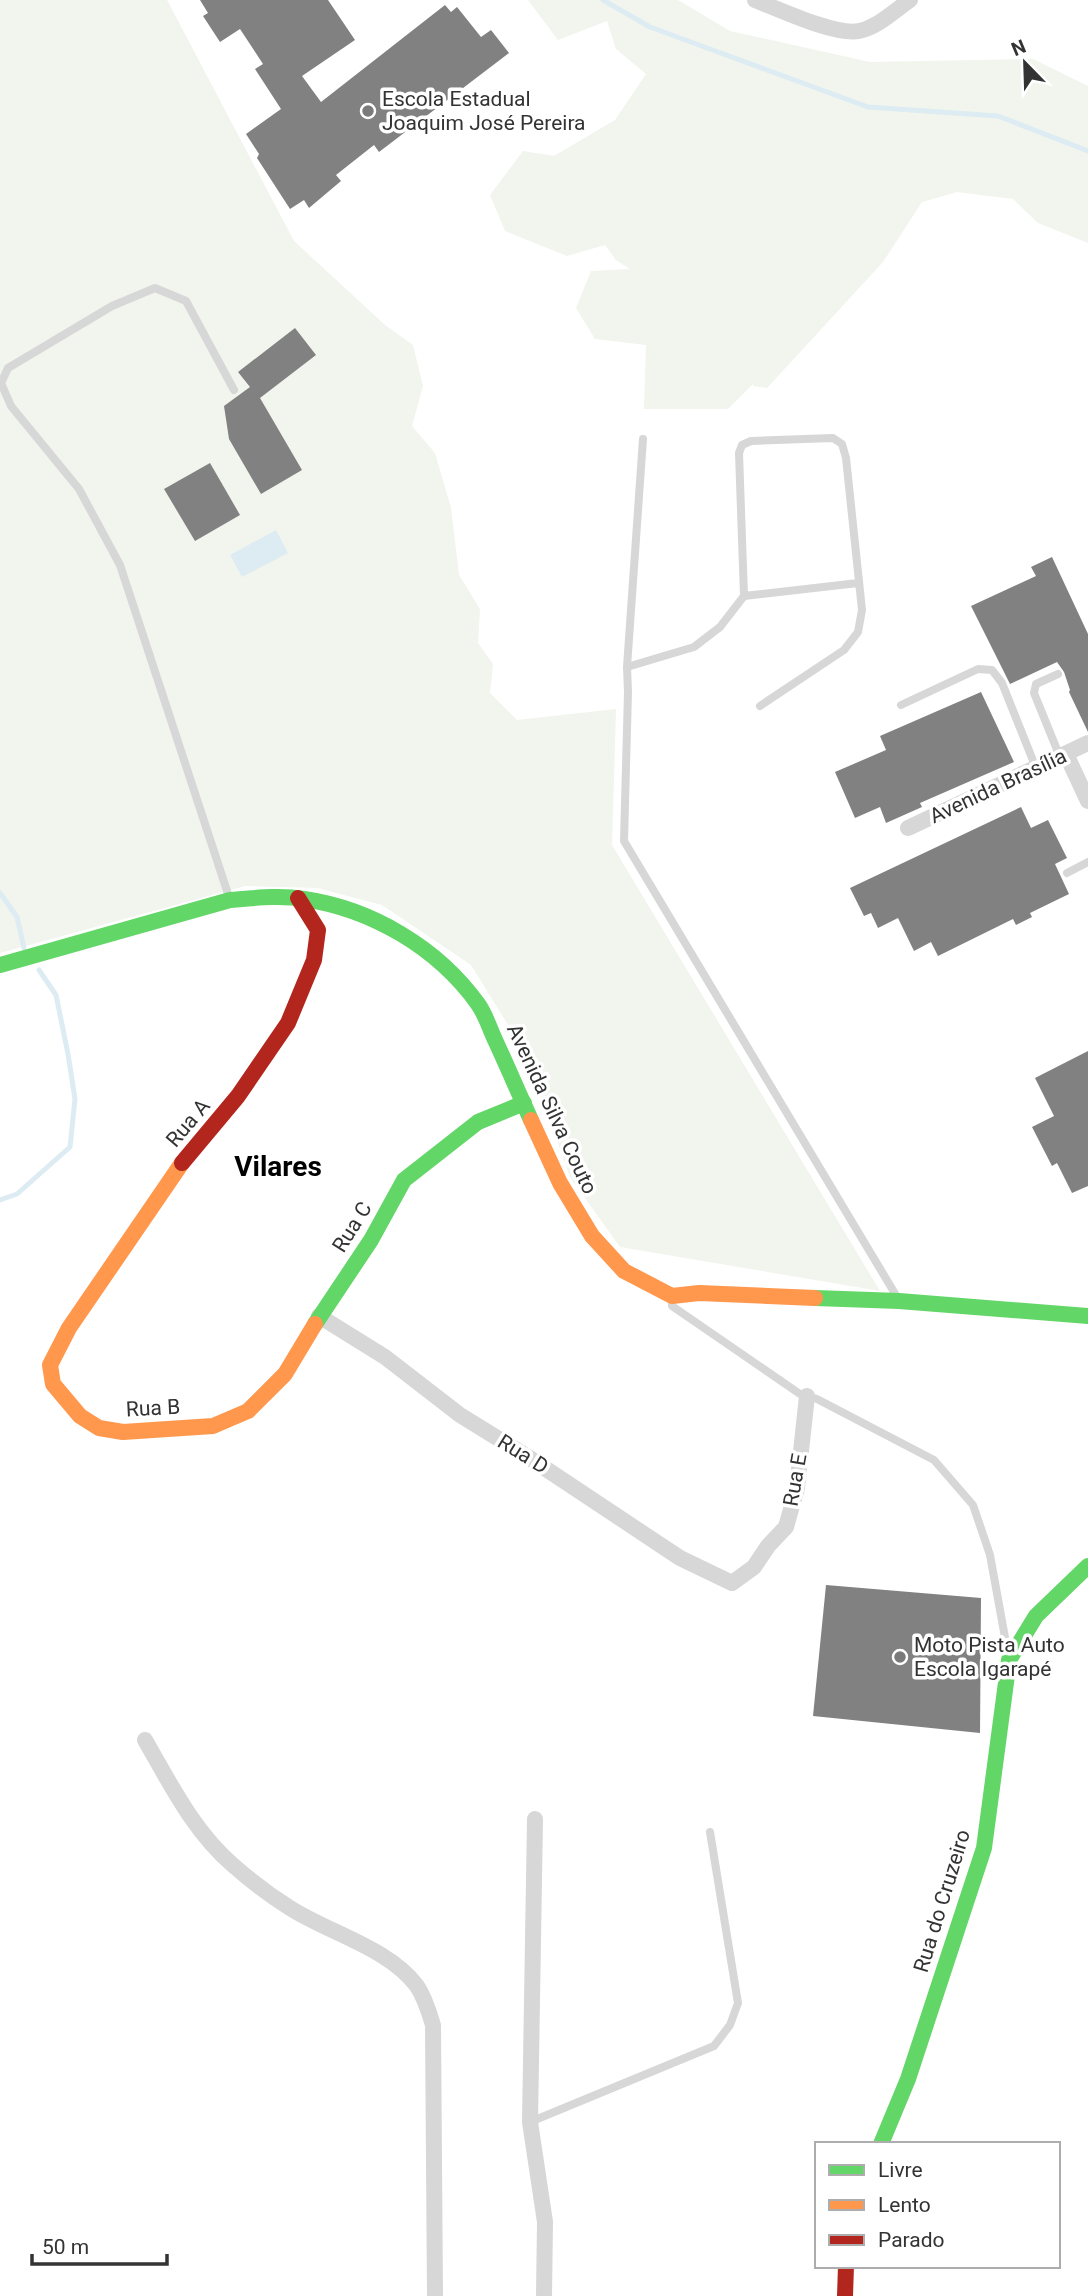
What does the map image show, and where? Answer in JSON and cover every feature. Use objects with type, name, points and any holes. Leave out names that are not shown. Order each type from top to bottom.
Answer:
[{"type":"street","points":[[755,0],[806,21],[856,32],[873,26],[910,0]]},
{"type":"street","name":"Avenida Brasília","points":[[908,828],[1088,743]]},
{"type":"street","points":[[1063,755],[1088,801]]},
{"type":"street","name":"Avenida Silva Couto","points":[[0,965],[230,900],[277,895],[298,898],[356,910],[383,922],[434,956],[460,981],[479,1005],[559,1183],[592,1236],[624,1270],[673,1296]]},
{"type":"street","name":"Rua A","points":[[50,1365],[69,1328],[182,1162],[238,1096],[288,1023],[314,960],[318,930],[298,898]]},
{"type":"street","name":"Rua C","points":[[248,1411],[285,1374],[319,1316],[371,1240],[404,1181],[478,1122],[524,1103]]},
{"type":"street","points":[[673,1296],[699,1293],[899,1301],[1088,1315]]},
{"type":"street","name":"Rua D","points":[[319,1316],[385,1357],[460,1415],[680,1558],[732,1583]]},
{"type":"street","name":"Rua B","points":[[50,1365],[53,1384],[58,1391],[80,1416],[99,1428],[123,1432],[212,1426],[248,1411]]},
{"type":"street","name":"Rua E","points":[[732,1583],[754,1567],[768,1546],[786,1527],[797,1488],[807,1396]]},
{"type":"street","name":"Rua do Cruzeiro","points":[[882,2142],[908,2079],[984,1848],[1009,1660],[1036,1616],[1088,1566]]},
{"type":"street","points":[[145,1741],[195,1826],[233,1866],[290,1908],[362,1945],[397,1967],[416,1985],[428,2006],[433,2025],[435,2296]]},
{"type":"street","points":[[535,1819],[530,2122],[545,2222],[544,2296]]},
{"type":"street","points":[[845,2296],[846,2268]]},
{"type":"lane","points":[[230,900],[120,565],[79,489],[11,407],[1,383],[8,368],[112,306],[155,288],[186,301],[234,390]]},
{"type":"lane","points":[[627,667],[694,647],[720,627],[744,596],[739,453],[743,445],[751,441],[833,438],[842,444],[846,458],[862,610],[858,632],[844,650],[761,706]]},
{"type":"lane","points":[[643,439],[627,667],[624,841],[899,1301]]},
{"type":"lane","points":[[744,596],[858,583]]},
{"type":"lane","points":[[901,705],[978,669],[992,670],[1002,683],[1036,768]]},
{"type":"lane","points":[[1058,674],[1036,684],[1034,693],[1063,755]]},
{"type":"lane","points":[[1067,873],[1088,862]]},
{"type":"lane","points":[[673,1296],[671,1306],[800,1394],[933,1460],[973,1505],[990,1555],[1009,1660]]},
{"type":"lane","points":[[530,2122],[714,2046],[730,2025],[738,2003],[710,1832]]},
{"type":"shaded area","points":[[0,0],[167,0],[294,241],[385,325],[413,345],[423,386],[412,426],[435,453],[451,508],[459,575],[480,609],[478,643],[493,664],[490,693],[517,720],[616,709],[612,845],[880,1291],[620,1247],[570,1177],[526,1054],[471,965],[382,905],[317,888],[245,886],[0,953]]},
{"type":"shaded area","points":[[528,0],[678,0],[730,31],[870,62],[1033,59],[1088,86],[1088,243],[1038,223],[1013,199],[957,192],[922,202],[883,262],[767,388],[753,384],[728,409],[644,409],[646,345],[595,339],[576,308],[591,271],[630,269],[616,260],[605,245],[567,256],[505,231],[490,195],[523,151],[554,156],[615,120],[646,74],[616,49],[607,21],[558,40]]},
{"type":"shaded area","points":[[276,530],[288,553],[242,577],[230,555]]},
{"type":"building","name":"Escola Estadual Joaquim José Pereira","points":[[200,0],[328,0],[355,40],[302,76],[321,102],[445,5],[451,12],[457,7],[481,37],[491,30],[509,53],[379,152],[374,145],[336,175],[341,181],[309,208],[304,200],[290,209],[257,158],[259,154],[246,134],[281,109],[255,69],[263,64],[240,29],[220,42],[203,16],[208,13]]},
{"type":"building","points":[[295,328],[316,355],[260,398],[302,470],[261,494],[229,439],[224,406],[250,387],[238,372]]},
{"type":"building","points":[[210,463],[240,515],[195,541],[164,489]]},
{"type":"building","points":[[1052,557],[1088,634],[1088,732],[1069,692],[1064,672],[1057,662],[1010,684],[971,606],[1036,576],[1031,567]]},
{"type":"building","points":[[981,692],[1014,762],[920,803],[922,807],[886,823],[880,807],[855,818],[835,772],[886,750],[880,736]]},
{"type":"building","points":[[1021,807],[1031,828],[1048,820],[1067,858],[1055,864],[1069,894],[1030,913],[1032,917],[1016,925],[1013,919],[938,956],[931,942],[914,951],[898,918],[878,928],[871,913],[864,916],[850,888]]},
{"type":"building","points":[[1088,1051],[1088,1186],[1072,1193],[1057,1163],[1052,1166],[1032,1127],[1054,1116],[1035,1078]]},
{"type":"building","name":"Moto Pista Auto Escola Igarapé","points":[[826,1585],[981,1598],[980,1733],[813,1716]]},
{"type":"waterway","points":[[603,0],[650,27],[868,107],[998,116],[1088,151]]},
{"type":"waterway","points":[[0,893],[17,917],[24,948]]},
{"type":"waterway","points":[[0,1200],[17,1194],[70,1147],[75,1099],[68,1054],[56,995],[39,970]]},
{"type":"traffic: fast","points":[[0,965],[230,900],[286,897],[329,904],[354,912],[402,934],[444,965],[462,984],[483,1013],[531,1120]]},
{"type":"traffic: fast","points":[[315,1324],[371,1240],[404,1180],[478,1122],[524,1103]]},
{"type":"traffic: fast","points":[[815,1298],[899,1301],[1088,1316]]},
{"type":"traffic: fast","points":[[882,2142],[908,2079],[984,1848],[1009,1660],[1036,1616],[1088,1566]]},
{"type":"traffic: slow","points":[[531,1120],[560,1183],[592,1236],[624,1271],[672,1296],[699,1293],[815,1298]]},
{"type":"traffic: slow","points":[[182,1163],[69,1328],[50,1365],[53,1384],[80,1416],[99,1428],[123,1432],[213,1426],[248,1411],[285,1374],[315,1324]]},
{"type":"traffic: jam","points":[[182,1163],[238,1096],[288,1023],[314,960],[318,930],[298,898]]},
{"type":"traffic: jam","points":[[845,2296],[846,2268]]},
{"type":"place","name":"Escola Estadual Joaquim José Pereira","points":[[368,111]]},
{"type":"place","name":"Moto Pista Auto Escola Igarapé","points":[[900,1657]]},
{"type":"district","name":"Vilares","points":[[278,1166]]}]
